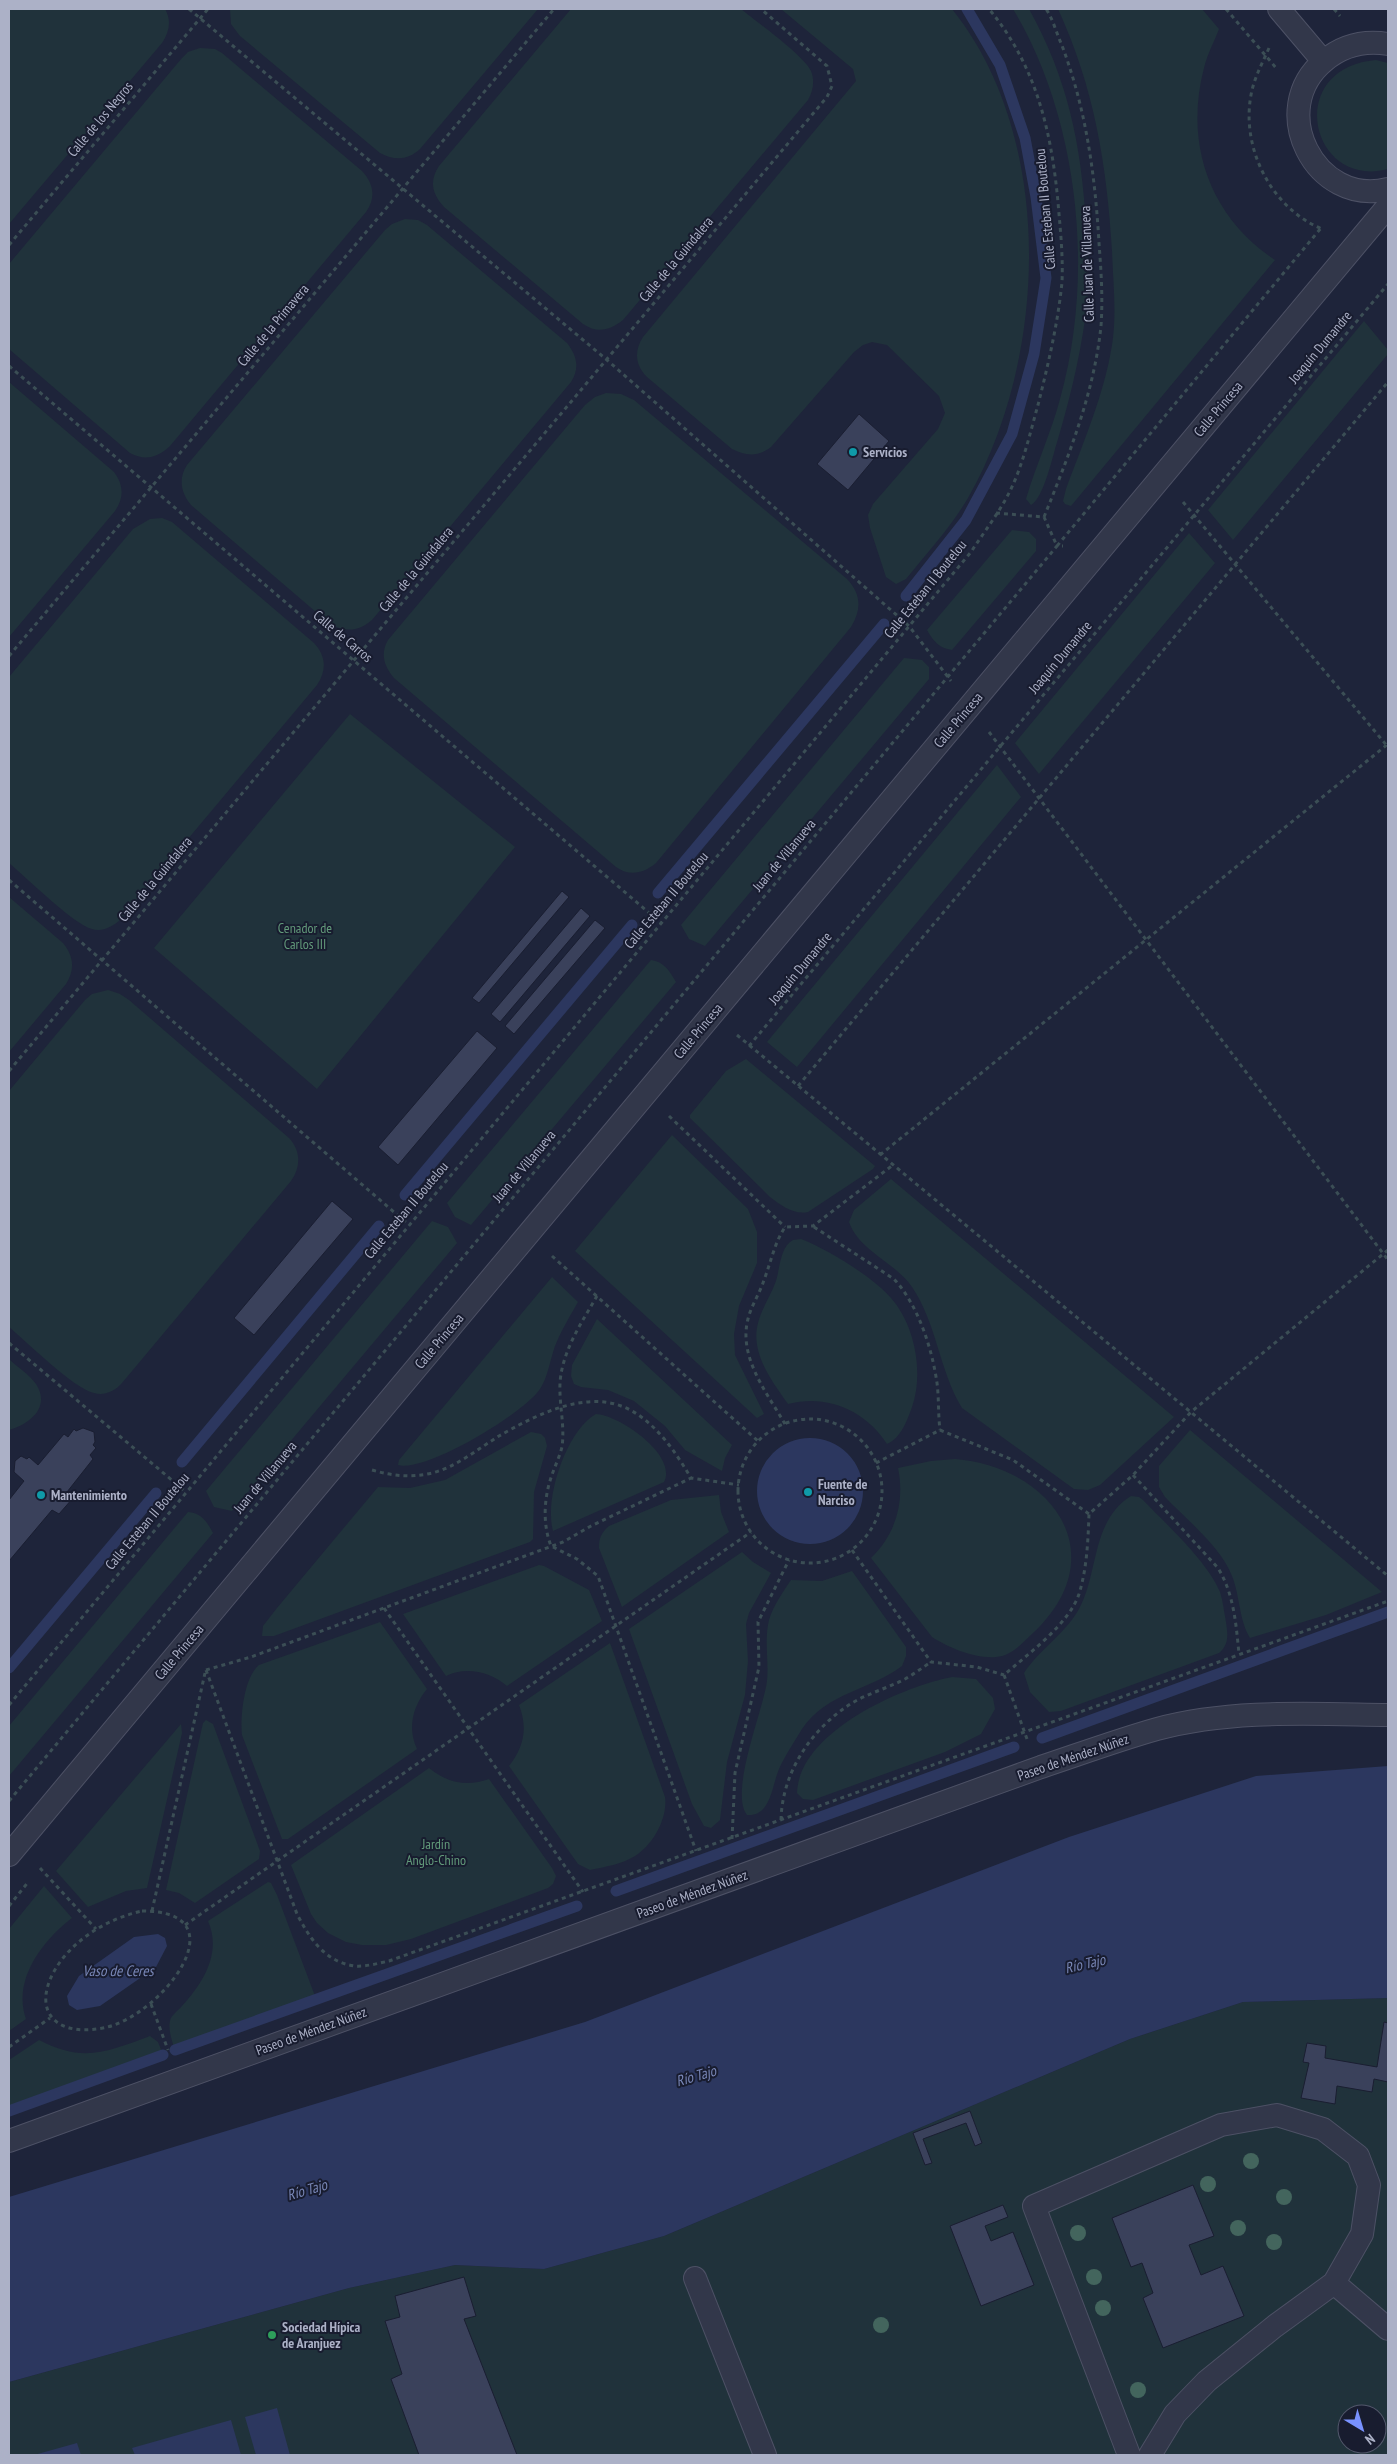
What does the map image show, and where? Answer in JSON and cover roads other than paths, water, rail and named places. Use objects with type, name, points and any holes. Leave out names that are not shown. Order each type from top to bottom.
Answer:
[{"type":"lane","points":[[1279,9],[1323,62]]},
{"type":"lane","points":[[1388,44],[1363,43],[1347,46],[1333,53],[1310,75],[1301,98],[1298,120],[1300,135],[1314,163],[1338,182],[1352,188],[1368,190],[1388,189]]},
{"type":"lane","name":"Calle Princesa","points":[[9,1855],[1388,206]]},
{"type":"lane","name":"Paseo de Méndez Núñez","points":[[9,2141],[1037,1769],[1158,1729],[1199,1721],[1276,1714],[1388,1715]]},
{"type":"lane","points":[[1129,2455],[1034,2206],[1221,2125],[1277,2115],[1323,2129],[1358,2156],[1369,2185],[1362,2234],[1334,2283],[1275,2326],[1207,2381],[1176,2414],[1150,2455]]},
{"type":"lane","points":[[695,2278],[765,2455]]},
{"type":"lane","points":[[1334,2283],[1388,2329]]},
{"type":"water","name":"Fuente de Narciso","points":[[810,1438],[830,1442],[847,1454],[859,1471],[863,1491],[859,1511],[847,1528],[830,1540],[810,1544],[790,1540],[773,1528],[761,1511],[757,1491],[761,1471],[773,1454],[790,1442]]},
{"type":"water","name":"Río Tajo","points":[[1388,1766],[1388,1998],[1243,2002],[1130,2039],[664,2236],[544,2269],[455,2265],[349,2288],[9,2382],[9,2197],[585,2022],[1069,1837],[1256,1776]]},
{"type":"water","name":"Vaso de Ceres","points":[[158,1934],[165,1938],[167,1946],[156,1967],[100,2006],[77,2010],[69,2005],[67,1996],[79,1976],[134,1937]]},
{"type":"water","points":[[277,2408],[290,2455],[256,2455],[245,2417]]},
{"type":"water","points":[[231,2420],[241,2455],[135,2455],[132,2448]]},
{"type":"water","points":[[77,2443],[81,2455],[34,2455]]},
{"type":"waterway","points":[[906,596],[966,520],[1012,434],[1034,354],[1046,278],[1036,197],[1025,138],[1000,65],[967,9]]},
{"type":"waterway","points":[[658,893],[884,624]]},
{"type":"waterway","points":[[405,1195],[632,925]]},
{"type":"waterway","points":[[182,1462],[379,1226]]},
{"type":"waterway","points":[[9,1668],[156,1493]]},
{"type":"waterway","points":[[1042,1738],[1388,1612]]},
{"type":"waterway","points":[[616,1891],[1014,1747]]},
{"type":"waterway","points":[[175,2050],[577,1906]]},
{"type":"waterway","points":[[9,2111],[163,2055]]},
{"type":"place","name":"Servicios","points":[[853,452]]},
{"type":"place","name":"Fuente de Narciso","points":[[808,1492]]},
{"type":"place","name":"Mantenimiento","points":[[41,1495]]},
{"type":"place","name":"Sociedad Hípica de Aranjuez","points":[[272,2335]]},
{"type":"park label","name":"Cenador de Carlos III","points":[[305,936]]},
{"type":"park label","name":"Jardín Anglo-Chino","points":[[436,1852]]}]
